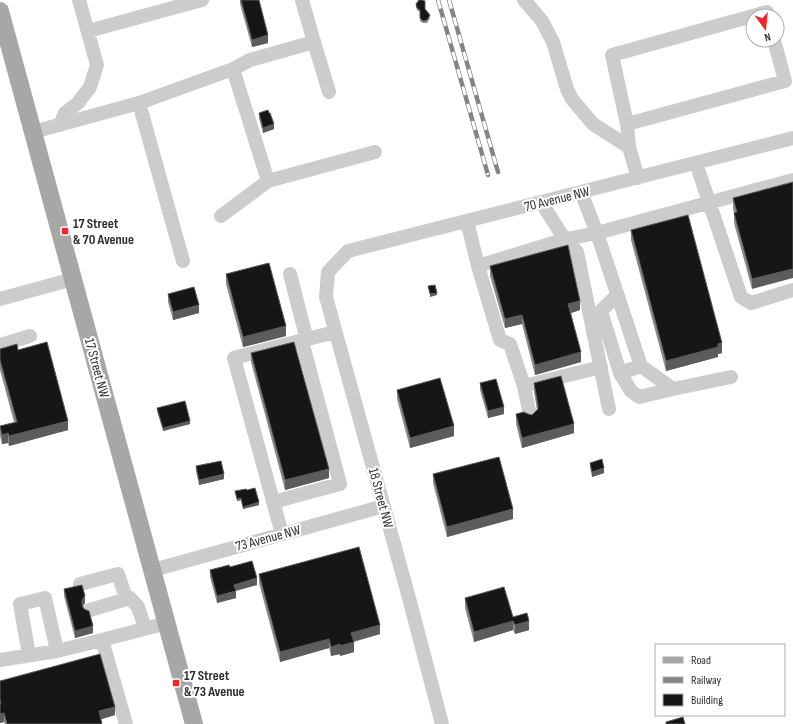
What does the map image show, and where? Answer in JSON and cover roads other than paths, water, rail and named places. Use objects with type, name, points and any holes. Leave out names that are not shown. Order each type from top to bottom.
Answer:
[{"type":"main road","name":"17 Street NW","points":[[0,11],[194,724]]},
{"type":"street","points":[[60,125],[65,113],[78,103],[90,86],[98,65],[80,0]]},
{"type":"street","points":[[88,31],[202,0]]},
{"type":"street","points":[[302,0],[329,92]]},
{"type":"street","points":[[524,0],[542,21],[553,42],[567,89],[572,99],[593,124],[629,147]]},
{"type":"street","points":[[638,178],[629,147],[627,124],[612,55],[745,18]]},
{"type":"street","points":[[33,132],[139,103],[233,69],[250,60],[314,42]]},
{"type":"street","points":[[627,124],[785,81],[776,48]]},
{"type":"street","points":[[233,69],[268,181]]},
{"type":"street","points":[[139,103],[183,261]]},
{"type":"street","name":"70 Avenue NW","points":[[328,272],[348,251],[793,138]]},
{"type":"street","points":[[221,216],[268,181],[374,152]]},
{"type":"street","points":[[696,163],[740,298],[751,303],[793,290]]},
{"type":"street","points":[[478,266],[566,240],[793,180]]},
{"type":"street","points":[[581,192],[597,233],[641,366],[673,389]]},
{"type":"street","points":[[541,202],[566,240],[577,252],[609,409]]},
{"type":"street","points":[[467,221],[478,266],[500,340],[510,344],[524,386],[530,416]]},
{"type":"street","name":"18 Street NW","points":[[328,272],[326,297],[442,724]]},
{"type":"street","points":[[273,502],[340,484],[304,340],[290,274]]},
{"type":"street","points":[[0,299],[73,279]]},
{"type":"street","points":[[617,295],[601,312],[620,373],[631,391],[639,397],[731,377]]},
{"type":"street","points":[[282,534],[234,358],[335,332]]},
{"type":"street","points":[[0,345],[30,336]]},
{"type":"street","points":[[620,373],[641,366]]},
{"type":"street","points":[[524,386],[601,367]]},
{"type":"street","name":"73 Avenue NW","points":[[153,570],[384,506]]},
{"type":"street","points":[[80,584],[118,574],[125,595],[130,598],[138,608],[145,628]]},
{"type":"street","points":[[29,655],[20,604],[44,598],[57,651]]},
{"type":"street","points":[[90,610],[130,598]]},
{"type":"street","points":[[0,660],[57,651],[167,623]]},
{"type":"street","points":[[102,640],[126,724]]},
{"type":"railway","points":[[438,0],[488,175]]},
{"type":"railway","points":[[449,0],[498,172]]},
{"type":"place","name":"17 Street & 70 Avenue","points":[[65,231]]},
{"type":"place","name":"17 Street & 73 Avenue","points":[[176,683]]}]
